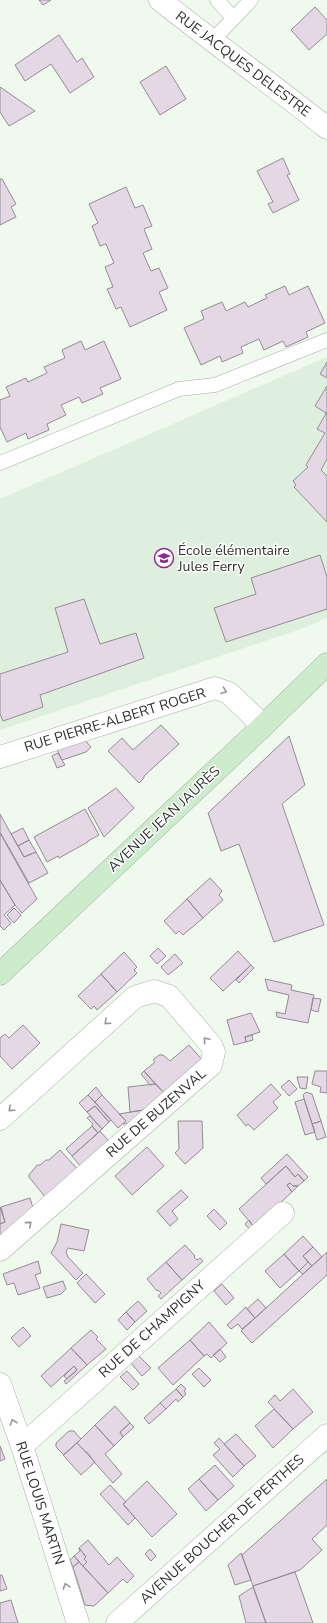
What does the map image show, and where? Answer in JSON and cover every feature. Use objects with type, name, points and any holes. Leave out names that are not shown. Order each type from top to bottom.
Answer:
[{"type":"street","name":"RUE JACQUES DELESTRE","points":[[160,0],[212,41],[280,90],[327,128]]},
{"type":"street","name":"AVENUE JEAN JAURÈS","points":[[0,974],[327,664]]},
{"type":"street","name":"RUE PIERRE-ALBERT ROGER","points":[[0,756],[215,688],[229,693],[254,717],[260,729]]},
{"type":"street","name":"RUE DE BUZENVAL","points":[[0,1119],[135,997],[154,991],[169,996],[211,1045],[214,1052],[210,1065],[0,1250]]},
{"type":"street","name":"RUE DE CHAMPIGNY","points":[[22,1446],[283,1212]]},
{"type":"street","name":"RUE LOUIS MARTIN","points":[[0,1384],[22,1446],[78,1623]]},
{"type":"street","name":"AVENUE BOUCHER DE PERTHES","points":[[117,1623],[327,1435]]},
{"type":"lane","points":[[216,0],[233,18]]},
{"type":"lane","points":[[212,41],[251,0]]},
{"type":"lane","points":[[0,463],[179,390],[215,385],[327,340]]},
{"type":"shaded area","name":"École élémentaire Jules Ferry","points":[[327,357],[327,618],[304,628],[0,730],[0,499]]},
{"type":"building","points":[[39,0],[51,0],[43,5]]},
{"type":"building","points":[[315,7],[327,20],[327,34],[309,50],[291,30]]},
{"type":"building","points":[[59,35],[77,62],[82,58],[94,77],[70,93],[51,64],[25,81],[15,65]]},
{"type":"building","points":[[166,66],[186,99],[160,115],[140,82]]},
{"type":"building","points":[[0,87],[35,111],[9,126],[0,112]]},
{"type":"building","points":[[283,158],[290,174],[287,175],[299,200],[273,213],[268,204],[273,202],[257,171]]},
{"type":"building","points":[[0,179],[2,179],[16,204],[11,207],[16,217],[0,225]]},
{"type":"building","points":[[126,187],[135,208],[143,205],[152,226],[144,229],[152,249],[143,253],[151,271],[159,268],[168,288],[159,292],[167,310],[130,327],[121,307],[116,309],[107,289],[113,287],[105,267],[114,263],[106,244],[100,246],[92,226],[98,223],[89,204]]},
{"type":"building","points":[[285,286],[289,295],[308,286],[325,323],[306,332],[308,337],[286,347],[283,341],[264,350],[259,339],[241,347],[243,353],[222,362],[220,356],[201,365],[184,328],[204,319],[201,311],[222,302],[226,311],[245,302],[248,307],[267,298],[265,295]]},
{"type":"building","points":[[81,341],[85,350],[104,341],[121,379],[100,388],[103,394],[82,403],[79,397],[61,405],[66,415],[47,424],[49,430],[28,439],[26,433],[7,442],[0,427],[0,400],[10,396],[6,387],[26,378],[28,382],[47,373],[44,367],[65,358],[62,350]]},
{"type":"building","points":[[327,362],[327,378],[320,374]]},
{"type":"building","points":[[327,386],[327,412],[326,413],[315,406]]},
{"type":"building","points":[[327,412],[327,459],[321,470],[327,476],[327,522],[294,487],[296,485],[293,481],[308,467],[306,465],[325,433],[317,429]]},
{"type":"building","points":[[320,555],[327,577],[327,609],[226,642],[214,608],[256,594],[251,578]]},
{"type":"building","points":[[84,599],[100,644],[136,633],[144,658],[40,695],[43,707],[3,721],[0,714],[0,674],[68,652],[55,608]]},
{"type":"building","points":[[161,725],[179,744],[144,776],[139,783],[108,751],[122,738],[133,750]]},
{"type":"building","points":[[289,736],[305,785],[282,804],[324,925],[274,942],[239,844],[221,851],[208,813]]},
{"type":"building","points":[[84,739],[91,747],[86,752],[62,760],[56,748]]},
{"type":"building","points":[[58,753],[65,765],[57,768],[52,756]]},
{"type":"building","points":[[116,788],[134,808],[104,837],[88,808]]},
{"type":"building","points":[[85,809],[99,835],[59,858],[58,856],[47,862],[34,837]]},
{"type":"building","points":[[0,814],[24,857],[36,852],[48,873],[29,883],[0,832]]},
{"type":"building","points":[[23,828],[29,840],[18,846],[11,834]]},
{"type":"building","points":[[0,833],[37,899],[22,913],[15,905],[0,880]]},
{"type":"building","points":[[29,840],[36,852],[24,857],[18,846]]},
{"type":"building","points":[[210,878],[222,891],[219,895],[223,900],[203,918],[187,899]]},
{"type":"building","points":[[0,880],[15,905],[4,915],[11,923],[4,930],[0,926]]},
{"type":"building","points":[[187,899],[203,918],[183,935],[179,931],[176,934],[164,921]]},
{"type":"building","points":[[14,908],[21,915],[14,923],[7,915]]},
{"type":"building","points":[[158,948],[166,956],[157,964],[150,956]]},
{"type":"building","points":[[238,951],[251,965],[223,991],[210,978]]},
{"type":"building","points":[[124,952],[137,967],[134,970],[137,973],[117,992],[101,974]]},
{"type":"building","points":[[175,954],[183,963],[168,975],[161,967]]},
{"type":"building","points":[[251,965],[254,968],[239,983],[236,980]]},
{"type":"building","points":[[101,974],[117,992],[97,1010],[94,1006],[91,1009],[78,996]]},
{"type":"building","points":[[265,979],[292,985],[291,990],[314,995],[308,1023],[277,1017],[276,1012],[285,1014],[289,995],[268,990]]},
{"type":"building","points":[[313,998],[321,999],[318,1012],[311,1010]]},
{"type":"building","points":[[251,1013],[260,1032],[245,1037],[246,1042],[234,1045],[227,1020]]},
{"type":"building","points":[[23,1025],[40,1043],[12,1069],[0,1056],[0,1038],[5,1034],[9,1038]]},
{"type":"building","points":[[252,1035],[253,1040],[246,1042],[245,1037]]},
{"type":"building","points":[[189,1045],[204,1062],[166,1095],[144,1071],[155,1062],[153,1060],[159,1055],[163,1055],[170,1061]]},
{"type":"building","points":[[144,1071],[155,1084],[150,1085],[141,1074]]},
{"type":"building","points":[[315,1071],[327,1071],[327,1093],[320,1092],[321,1087],[312,1084]]},
{"type":"building","points":[[297,1077],[308,1077],[306,1089],[300,1088]]},
{"type":"building","points":[[289,1080],[297,1089],[289,1096],[281,1087]]},
{"type":"building","points":[[155,1084],[168,1097],[151,1109],[130,1112],[128,1087]]},
{"type":"building","points":[[271,1084],[281,1095],[273,1102],[278,1108],[254,1130],[248,1124],[246,1126],[237,1115]]},
{"type":"building","points":[[96,1087],[102,1095],[95,1102],[88,1095]]},
{"type":"building","points":[[306,1092],[312,1094],[321,1121],[312,1124],[303,1095]]},
{"type":"building","points":[[88,1095],[111,1120],[109,1122],[95,1106],[87,1112],[79,1103]]},
{"type":"building","points":[[102,1095],[126,1121],[118,1128],[95,1102]]},
{"type":"building","points":[[304,1099],[315,1132],[305,1135],[295,1102]]},
{"type":"building","points":[[95,1106],[109,1122],[102,1129],[87,1112]]},
{"type":"building","points":[[143,1110],[144,1121],[123,1124],[126,1121],[119,1114]]},
{"type":"building","points":[[90,1116],[102,1129],[98,1133],[92,1126],[93,1124],[87,1118]]},
{"type":"building","points":[[178,1121],[202,1121],[203,1148],[185,1164],[175,1153],[179,1149]]},
{"type":"building","points":[[321,1121],[326,1137],[317,1140],[312,1124]]},
{"type":"building","points":[[92,1126],[98,1133],[72,1156],[66,1149]]},
{"type":"building","points":[[100,1131],[113,1146],[84,1171],[72,1156]]},
{"type":"building","points":[[147,1147],[164,1166],[132,1195],[115,1176]]},
{"type":"building","points":[[60,1150],[81,1173],[46,1198],[29,1175],[37,1165],[49,1160]]},
{"type":"building","points":[[287,1154],[308,1177],[304,1181],[298,1174],[295,1177],[286,1166],[266,1184],[261,1178]]},
{"type":"building","points":[[286,1166],[295,1177],[298,1174],[304,1181],[298,1186],[293,1186],[290,1183],[287,1185],[292,1192],[254,1227],[239,1209]]},
{"type":"building","points":[[290,1183],[293,1186],[298,1186],[292,1192],[287,1185]]},
{"type":"building","points":[[181,1190],[188,1197],[172,1211],[178,1219],[170,1226],[157,1211]]},
{"type":"building","points":[[30,1198],[36,1218],[0,1236],[0,1224],[5,1222],[1,1207]]},
{"type":"building","points":[[0,1207],[5,1222],[0,1224]]},
{"type":"building","points":[[214,1209],[227,1223],[220,1230],[207,1216]]},
{"type":"building","points":[[249,1220],[254,1227],[250,1230],[245,1224]]},
{"type":"building","points":[[61,1224],[89,1230],[84,1251],[68,1248],[66,1252],[68,1257],[83,1273],[76,1280],[51,1253],[57,1242]]},
{"type":"building","points":[[303,1236],[313,1247],[303,1256],[308,1262],[299,1271],[284,1254]]},
{"type":"building","points":[[185,1245],[197,1260],[200,1258],[203,1261],[182,1280],[166,1262]]},
{"type":"building","points":[[313,1247],[322,1257],[312,1266],[303,1256]]},
{"type":"building","points":[[327,1252],[327,1275],[252,1343],[241,1331]]},
{"type":"building","points":[[284,1254],[299,1271],[280,1288],[265,1271]]},
{"type":"building","points":[[38,1261],[41,1273],[35,1275],[40,1288],[18,1295],[14,1283],[7,1285],[3,1274]]},
{"type":"building","points":[[166,1262],[182,1280],[161,1299],[158,1296],[161,1293],[158,1290],[157,1291],[147,1279]]},
{"type":"building","points":[[308,1262],[312,1266],[303,1274],[299,1271]]},
{"type":"building","points":[[86,1274],[105,1294],[95,1303],[77,1283]]},
{"type":"building","points":[[63,1281],[66,1289],[61,1294],[47,1298],[43,1287]]},
{"type":"building","points":[[222,1284],[234,1298],[226,1305],[214,1291]]},
{"type":"building","points":[[258,1299],[266,1308],[255,1318],[247,1309]]},
{"type":"building","points":[[138,1301],[147,1311],[135,1322],[126,1312]]},
{"type":"building","points":[[246,1307],[255,1318],[242,1329],[238,1324],[231,1329],[227,1325]]},
{"type":"building","points":[[126,1312],[135,1322],[127,1330],[118,1320]]},
{"type":"building","points":[[209,1322],[227,1343],[211,1358],[207,1354],[204,1356],[190,1340]]},
{"type":"building","points":[[23,1327],[31,1336],[19,1347],[11,1338]]},
{"type":"building","points":[[91,1330],[98,1337],[96,1339],[106,1349],[87,1365],[71,1348]]},
{"type":"building","points":[[190,1340],[204,1356],[173,1385],[158,1368]]},
{"type":"building","points":[[71,1348],[87,1365],[66,1384],[64,1381],[77,1370],[74,1366],[51,1387],[41,1376]]},
{"type":"building","points":[[220,1349],[226,1357],[220,1362],[213,1355]]},
{"type":"building","points":[[139,1356],[151,1368],[142,1376],[131,1363]]},
{"type":"building","points":[[74,1366],[77,1370],[67,1379],[64,1376]]},
{"type":"building","points":[[199,1368],[211,1380],[204,1387],[192,1374]]},
{"type":"building","points":[[127,1371],[139,1384],[133,1390],[120,1377]]},
{"type":"building","points":[[181,1384],[186,1389],[184,1391],[186,1394],[183,1397],[176,1389]]},
{"type":"building","points":[[176,1389],[183,1397],[178,1402],[176,1399],[166,1409],[160,1403]]},
{"type":"building","points":[[293,1389],[313,1412],[293,1429],[268,1402],[275,1395],[280,1401]]},
{"type":"building","points":[[160,1403],[166,1409],[149,1424],[144,1418]]},
{"type":"building","points":[[115,1406],[130,1423],[120,1432],[123,1437],[114,1446],[95,1425]]},
{"type":"building","points":[[274,1409],[293,1429],[273,1448],[255,1426]]},
{"type":"building","points":[[130,1423],[134,1427],[123,1437],[120,1432]]},
{"type":"building","points":[[95,1425],[114,1446],[105,1454],[122,1474],[113,1483],[87,1452],[77,1443]]},
{"type":"building","points":[[69,1431],[74,1431],[81,1439],[64,1455],[56,1447],[56,1443]]},
{"type":"building","points":[[236,1434],[256,1456],[244,1466],[224,1444]]},
{"type":"building","points":[[219,1438],[244,1466],[233,1477],[213,1455],[220,1449],[214,1443]]},
{"type":"building","points":[[77,1443],[95,1462],[81,1475],[63,1455]]},
{"type":"building","points":[[0,1446],[5,1459],[0,1461]]},
{"type":"building","points":[[215,1465],[234,1486],[218,1500],[199,1479]]},
{"type":"building","points":[[199,1479],[218,1500],[206,1511],[188,1489]]},
{"type":"building","points":[[327,1479],[327,1525],[312,1539],[322,1550],[300,1570],[253,1586],[242,1555]]},
{"type":"building","points":[[147,1481],[177,1514],[152,1537],[123,1504]]},
{"type":"building","points":[[110,1485],[126,1502],[123,1504],[135,1518],[128,1525],[100,1494]]},
{"type":"building","points":[[88,1540],[109,1565],[117,1557],[134,1576],[127,1583],[123,1579],[108,1593],[83,1566],[87,1562],[84,1559],[86,1557],[79,1548]]},
{"type":"building","points":[[79,1548],[86,1557],[84,1559],[87,1562],[83,1566],[74,1556],[80,1551]]},
{"type":"building","points":[[150,1549],[156,1556],[151,1561],[145,1554]]},
{"type":"building","points":[[241,1553],[251,1580],[235,1585],[228,1565]]},
{"type":"building","points":[[74,1556],[79,1562],[73,1567],[70,1560]]},
{"type":"building","points":[[79,1562],[108,1593],[94,1606],[85,1605],[73,1567]]},
{"type":"building","points":[[295,1572],[313,1623],[266,1623],[253,1586]]},
{"type":"building","points":[[0,1575],[2,1575],[7,1589],[0,1591]]},
{"type":"building","points":[[253,1587],[266,1623],[246,1623],[239,1596]]},
{"type":"building","points":[[11,1600],[18,1623],[0,1623],[0,1603]]},
{"type":"place","name":"École élémentaire Jules Ferry","points":[[164,558]]}]
